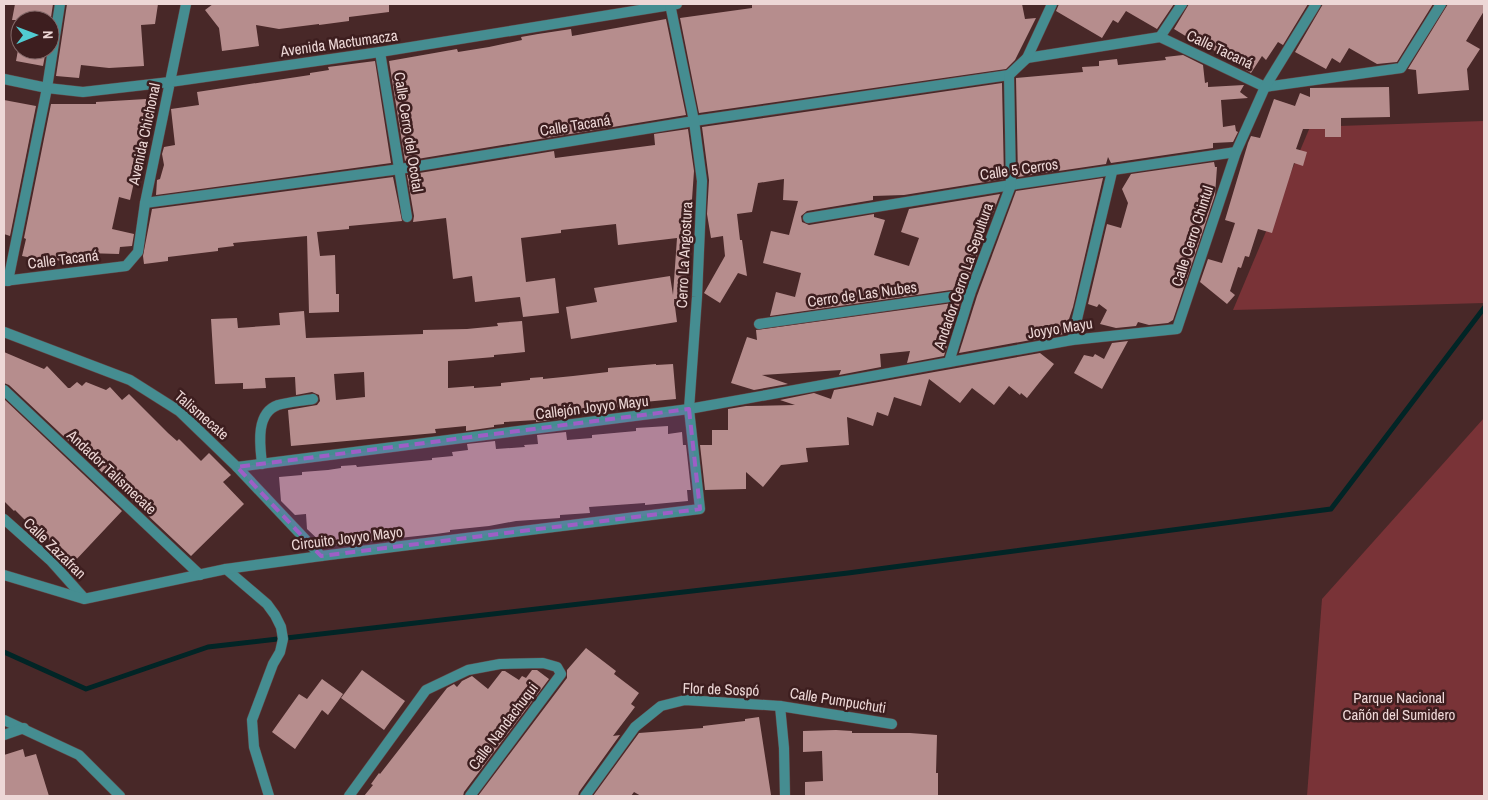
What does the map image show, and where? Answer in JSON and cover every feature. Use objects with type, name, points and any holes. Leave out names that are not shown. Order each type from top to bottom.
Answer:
[{"type":"street","points":[[6,281],[47,88],[60,4]]},
{"type":"street","name":"Avenida Chichonal","points":[[126,266],[138,252],[144,203],[186,4]]},
{"type":"street","name":"Avenida Mactumacza","points":[[4,79],[47,88],[83,92],[170,82],[380,52],[672,4]]},
{"type":"street","name":"Cerro La Angostura","points":[[672,4],[694,120],[702,181],[690,409],[700,509]]},
{"type":"street","points":[[1009,75],[1027,58],[1052,4]]},
{"type":"street","points":[[1027,58],[1160,37],[1182,4]]},
{"type":"street","name":"Calle Cerro Chintul","points":[[1177,328],[1236,152],[1265,87],[1316,4]]},
{"type":"street","name":"Calle Tacaná","points":[[1160,37],[1265,87],[1401,68],[1441,4]]},
{"type":"street","name":"Calle Cerro del Ocotal","points":[[380,52],[408,217]]},
{"type":"street","name":"Calle Tacaná","points":[[144,203],[400,169],[694,120],[1009,75]]},
{"type":"street","name":"Andador Cerro La Sepultura","points":[[949,362],[970,294],[1012,185],[1009,75]]},
{"type":"street","name":"Calle 5 Cerros","points":[[808,218],[1012,185],[1112,172],[1236,152]]},
{"type":"street","points":[[1072,340],[1112,172]]},
{"type":"street","name":"Calle Tacaná","points":[[6,281],[126,266]]},
{"type":"street","name":"Cerro de Las Nubes","points":[[759,324],[970,294]]},
{"type":"street","name":"Joyyo Mayu","points":[[949,362],[1072,340],[1177,328]]},
{"type":"street","name":"Talismecate","points":[[4,332],[130,380],[179,411],[237,467],[321,556]]},
{"type":"street","name":"Callejón Joyyo Mayu","points":[[237,467],[690,409],[949,362]]},
{"type":"street","name":"Andador Talismecate","points":[[4,390],[200,575]]},
{"type":"street","points":[[262,464],[259,436],[265,415],[276,406],[313,399]]},
{"type":"street","name":"Circuito Joyyo Mayo","points":[[4,575],[84,599],[226,569],[700,509]]},
{"type":"street","name":"Calle Zazafran","points":[[4,519],[51,561],[84,599]]},
{"type":"street","points":[[226,569],[267,604],[281,627],[283,639],[280,652],[273,664],[252,720],[254,747],[270,796]]},
{"type":"street","name":"Calle Nandachuqui","points":[[349,796],[426,690],[468,670],[500,664],[543,663],[557,667],[561,674],[470,796]]},
{"type":"street","name":"Flor de Sospó","points":[[584,796],[635,727],[661,706],[685,700],[780,706]]},
{"type":"street","points":[[780,706],[784,748],[785,796]]},
{"type":"street","name":"Calle Pumpuchuti","points":[[780,706],[892,724]]},
{"type":"street","points":[[4,720],[79,755],[120,796]]},
{"type":"street","points":[[4,735],[24,728]]},
{"type":"highlighted area","points":[[689,409],[700,509],[321,556],[237,467]]},
{"type":"green space","points":[[1484,121],[1484,303],[1233,310],[1310,127]]},
{"type":"green space","name":"Parque Nacional Cañón del Sumidero","points":[[1484,418],[1484,796],[1307,796],[1322,599]]},
{"type":"building","points":[[15,4],[53,4],[52,10],[14,10]]},
{"type":"building","points":[[67,4],[158,4],[155,24],[141,25],[144,66],[109,68],[81,65],[79,78],[56,76],[58,60],[60,60]]},
{"type":"building","points":[[213,4],[389,4],[389,12],[349,17],[349,21],[279,29],[256,25],[259,46],[222,51],[219,28],[205,10]]},
{"type":"building","points":[[752,4],[1022,4],[1025,19],[1036,18],[1015,60],[1006,69],[699,113],[680,18],[752,8]]},
{"type":"building","points":[[1059,4],[1174,4],[1157,29],[1126,11],[1118,23],[1113,20],[1102,38],[1056,11]]},
{"type":"building","points":[[1189,4],[1308,4],[1283,45],[1278,42],[1266,60],[1262,56],[1251,73],[1202,43],[1202,46],[1174,29]]},
{"type":"building","points":[[1323,4],[1433,4],[1397,62],[1377,64],[1349,48],[1340,63],[1332,58],[1326,69],[1295,52]]},
{"type":"building","points":[[1448,4],[1484,4],[1484,11],[1466,41],[1480,49],[1467,69],[1469,90],[1418,94],[1416,70],[1408,69]]},
{"type":"building","points":[[666,19],[686,115],[405,161],[389,61],[457,49],[458,52],[489,47],[522,40],[521,37],[538,34],[571,29],[572,36]]},
{"type":"building","points":[[1183,55],[1203,65],[1205,83],[1208,82],[1208,87],[1244,85],[1240,92],[1248,98],[1221,100],[1223,127],[1235,125],[1238,132],[1233,142],[1213,143],[1213,148],[1111,163],[1108,157],[1106,164],[1018,177],[1016,78],[1083,72],[1082,67],[1099,66],[1099,61],[1117,59],[1118,65],[1166,60],[1165,57]]},
{"type":"building","points":[[16,60],[44,60],[43,66]]},
{"type":"building","points":[[375,61],[391,163],[156,195],[157,180],[160,179],[164,165],[162,154],[164,147],[175,145],[171,109],[199,105],[197,92],[310,75],[310,73],[329,70],[328,67]]},
{"type":"building","points":[[1002,83],[1004,179],[904,195],[873,196],[873,200],[807,211],[801,216],[802,222],[809,225],[874,214],[874,217],[885,220],[874,255],[909,266],[919,238],[901,232],[909,209],[1000,194],[965,288],[770,316],[776,292],[795,297],[801,273],[763,263],[771,231],[789,235],[798,201],[783,200],[784,179],[758,183],[752,212],[737,214],[747,276],[738,273],[720,303],[704,293],[725,256],[723,236],[711,238],[707,214],[709,180],[702,127]]},
{"type":"building","points":[[1389,87],[1390,117],[1341,118],[1341,137],[1325,137],[1325,129],[1303,129],[1296,149],[1307,152],[1303,166],[1294,163],[1272,233],[1258,229],[1249,257],[1245,256],[1241,268],[1238,267],[1230,291],[1235,295],[1227,304],[1200,282],[1208,259],[1222,263],[1235,223],[1225,220],[1248,143],[1251,136],[1260,138],[1274,99],[1295,106],[1300,93],[1310,97],[1310,88]]},
{"type":"building","points":[[146,99],[146,128],[130,200],[119,197],[112,229],[134,234],[132,246],[120,247],[119,254],[85,253],[84,258],[66,254],[65,262],[43,257],[43,260],[22,256],[51,104],[96,104],[96,102]]},
{"type":"building","points":[[4,100],[36,106],[10,236],[4,234]]},
{"type":"building","points":[[688,129],[694,171],[685,299],[674,299],[677,322],[571,339],[566,307],[597,302],[594,288],[670,276],[673,295],[677,238],[618,245],[616,224],[561,230],[561,233],[521,238],[526,282],[555,278],[559,313],[523,317],[520,297],[475,302],[472,276],[453,279],[446,218],[413,222],[414,216],[407,175],[554,151],[555,158],[655,145],[654,134]]},
{"type":"building","points":[[1214,162],[1215,167],[1217,167],[1215,195],[1173,320],[1168,323],[1149,325],[1138,322],[1136,326],[1116,328],[1100,324],[1107,310],[1099,304],[1097,307],[1088,304],[1107,224],[1121,228],[1128,203],[1122,189],[1131,174]]},
{"type":"building","points":[[393,177],[402,221],[349,226],[349,229],[317,232],[320,256],[335,255],[336,294],[339,294],[339,312],[309,313],[307,236],[233,243],[234,246],[218,248],[218,251],[168,257],[168,261],[144,264],[143,256],[152,209]]},
{"type":"building","points":[[1103,178],[1073,307],[1064,334],[959,353],[977,296],[1016,191]]},
{"type":"building","points":[[960,302],[944,356],[907,363],[910,351],[880,354],[881,367],[839,375],[841,370],[762,375],[788,384],[754,390],[731,383],[747,337],[757,340],[756,330]]},
{"type":"building","points":[[304,311],[306,338],[423,334],[423,330],[467,329],[498,326],[497,323],[522,321],[525,352],[448,361],[448,388],[501,386],[501,383],[530,380],[530,378],[543,377],[543,379],[608,372],[608,368],[673,364],[676,399],[565,414],[565,418],[536,422],[536,420],[504,422],[504,424],[494,425],[494,427],[466,431],[466,426],[435,429],[436,433],[291,446],[288,410],[317,405],[320,401],[319,395],[312,392],[296,395],[295,377],[265,378],[266,388],[243,389],[243,383],[215,384],[211,319],[237,318],[238,328],[280,325],[279,313]],"holes":[[[364,372],[365,397],[336,400],[334,374]]]},
{"type":"building","points":[[1128,341],[1102,389],[1074,373],[1084,355],[1093,357],[1095,354],[1104,359],[1112,343]]},
{"type":"building","points":[[4,352],[44,369],[47,366],[68,388],[77,382],[82,386],[86,382],[106,390],[110,387],[122,400],[129,394],[168,433],[177,441],[179,439],[201,461],[209,453],[231,475],[223,482],[244,504],[191,556],[9,385],[4,383]]},
{"type":"building","points":[[1040,353],[1054,364],[1027,398],[1009,386],[994,405],[972,388],[960,403],[929,379],[921,406],[894,397],[888,416],[877,412],[873,426],[847,417],[849,445],[806,448],[808,462],[781,465],[763,487],[746,472],[746,489],[705,490],[700,445],[712,445],[712,430],[728,430],[728,409],[746,406],[795,405],[780,400],[814,393],[831,399],[834,390]]},
{"type":"building","points":[[4,399],[122,511],[73,563],[27,519],[26,521],[4,501]]},
{"type":"building","points":[[668,426],[668,434],[682,432],[683,445],[686,445],[691,490],[687,490],[688,501],[589,507],[590,513],[560,515],[560,518],[516,521],[450,530],[450,532],[436,534],[325,546],[307,529],[306,514],[295,515],[281,501],[279,477],[302,475],[302,472],[341,468],[341,466],[356,465],[357,467],[432,460],[432,458],[453,456],[452,452],[468,450],[467,444],[495,441],[496,449],[525,447],[524,445],[538,444],[537,435],[566,432],[567,440],[592,438],[592,435],[636,431],[636,428]]},
{"type":"building","points":[[586,648],[616,671],[614,674],[639,693],[631,704],[635,707],[613,736],[620,735],[578,796],[478,796],[567,678],[567,670]]},
{"type":"building","points":[[362,670],[405,701],[384,730],[341,698]]},
{"type":"building","points":[[532,670],[537,670],[549,679],[464,792],[463,796],[364,796],[373,785],[371,784],[379,773],[447,688],[454,684],[457,687],[462,681],[472,676],[488,689],[502,671],[519,680],[522,676],[526,678]]},
{"type":"building","points":[[322,679],[343,694],[328,715],[322,710],[295,749],[272,732],[299,694],[307,699]]},
{"type":"building","points":[[759,717],[771,795],[641,796],[634,792],[631,796],[593,796],[639,733],[703,728],[703,726],[745,721],[745,719]]},
{"type":"building","points":[[803,731],[852,731],[852,733],[937,735],[936,773],[938,773],[938,796],[805,796],[805,782],[823,781],[822,751],[803,752]]},
{"type":"building","points":[[23,749],[25,757],[36,754],[49,796],[4,796],[4,755]]},
{"type":"waterway","points":[[4,652],[86,689],[208,647],[848,573],[1331,509],[1484,308]]}]
